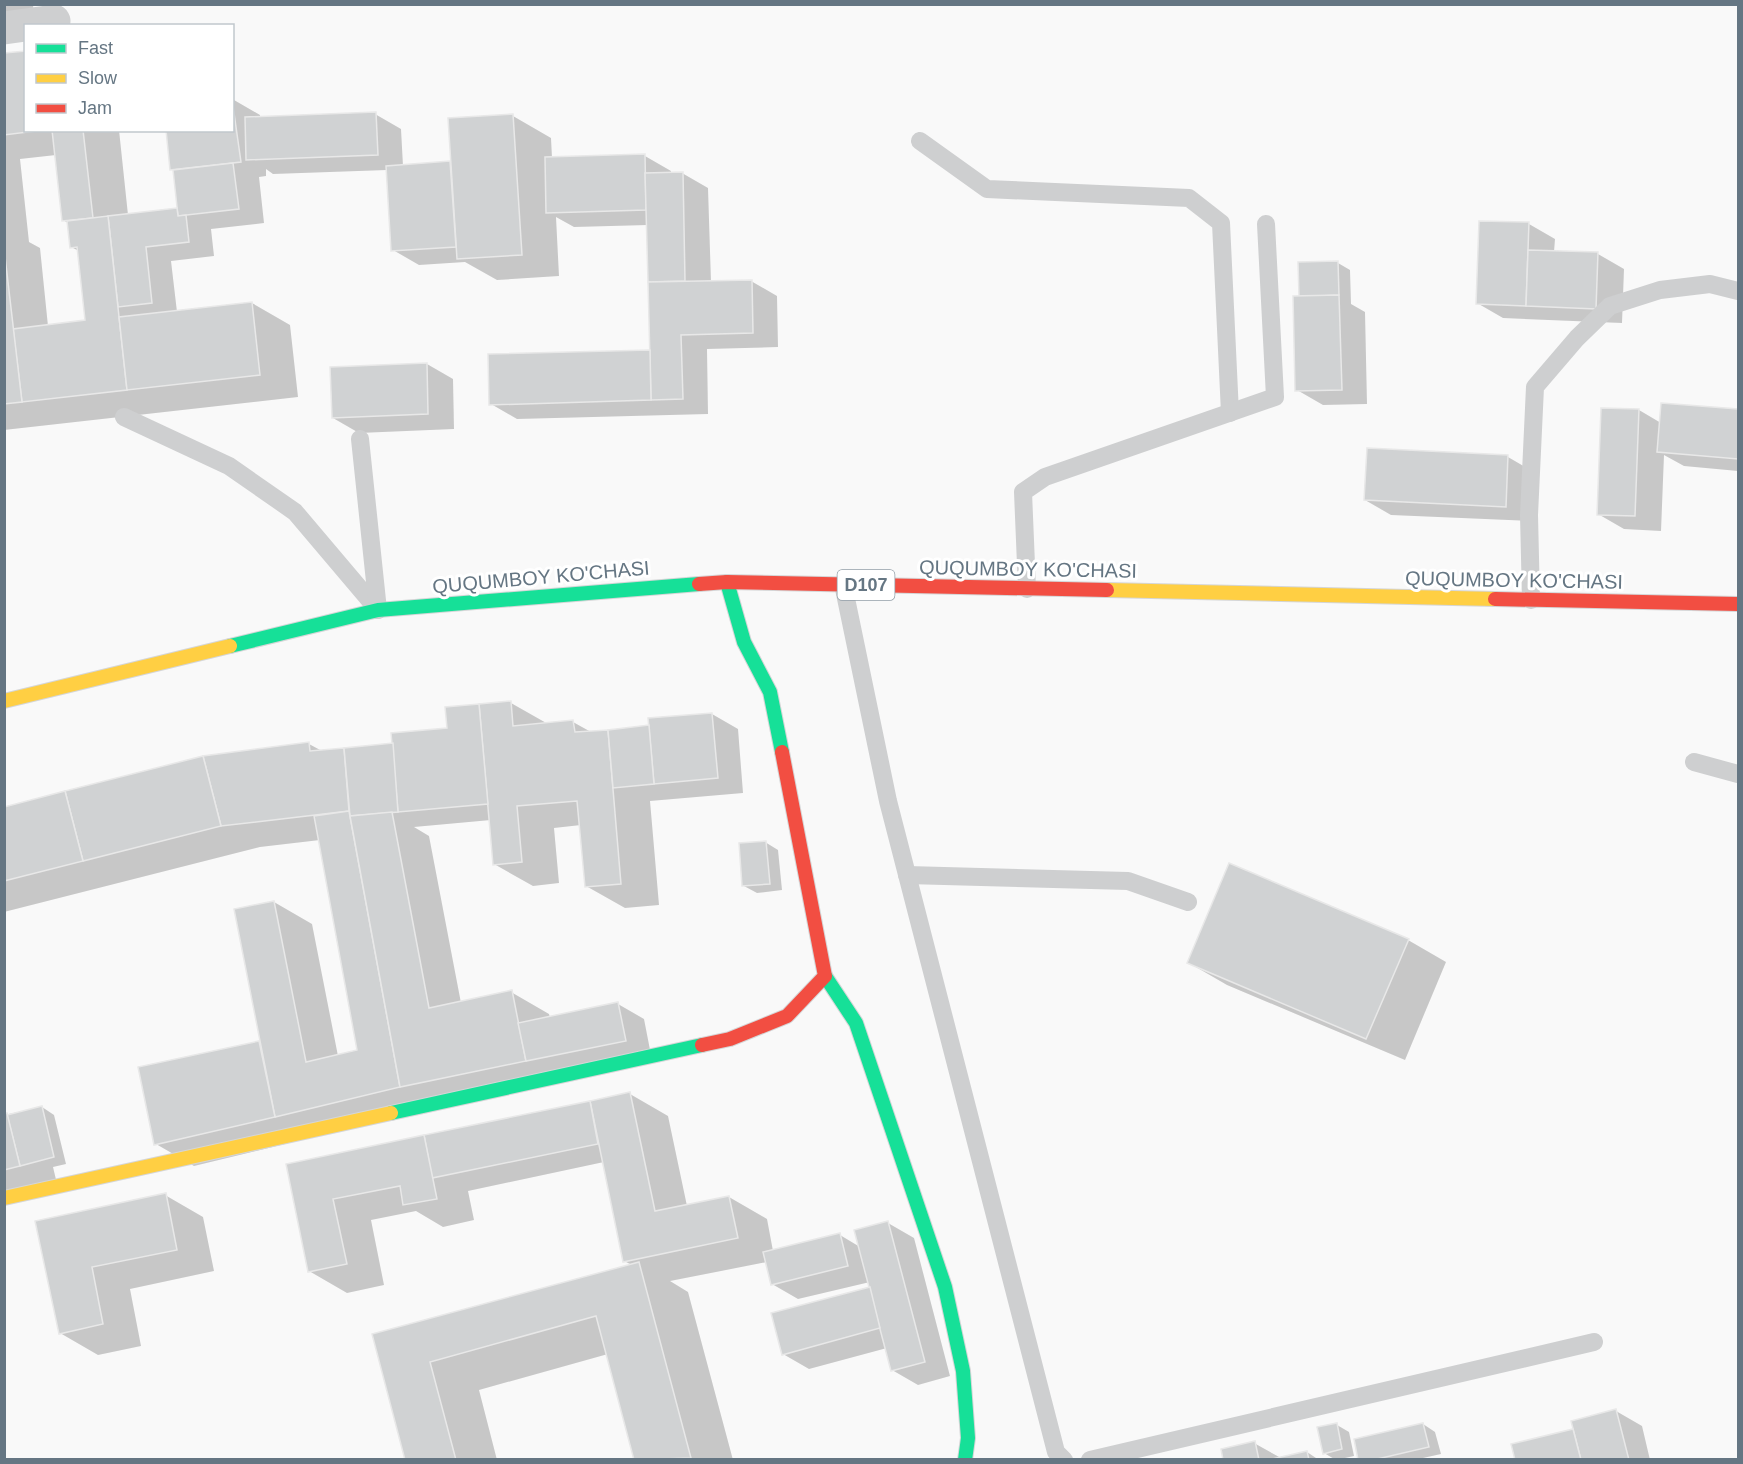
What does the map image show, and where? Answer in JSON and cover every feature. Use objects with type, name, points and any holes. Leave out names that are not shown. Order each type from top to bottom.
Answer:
[{"type":"street","points":[[33,24],[54,21]]},
{"type":"street","points":[[4,28],[24,25]]},
{"type":"street","points":[[728,582],[744,642],[770,692],[825,976],[856,1023],[945,1287],[963,1371],[968,1438],[965,1460]]},
{"type":"street","name":"QUQUMBOY KO'CHASI","points":[[4,701],[378,610],[728,582],[1738,604]]},
{"type":"street","points":[[4,1198],[730,1039],[788,1016],[825,976]]},
{"type":"lane","points":[[920,141],[987,189],[1189,198],[1221,224],[1230,413]]},
{"type":"lane","points":[[1027,589],[1023,492],[1045,477],[1275,397],[1266,224]]},
{"type":"lane","points":[[1531,600],[1529,515],[1535,387],[1577,338],[1610,306],[1660,290],[1710,284],[1738,291]]},
{"type":"lane","points":[[124,417],[229,466],[295,512],[378,610]]},
{"type":"lane","points":[[360,439],[378,610]]},
{"type":"lane","points":[[843,584],[888,801],[1056,1452],[1064,1460]]},
{"type":"lane","points":[[1694,762],[1738,774]]},
{"type":"lane","points":[[907,875],[1128,880],[1188,902]]},
{"type":"lane","points":[[1090,1460],[1594,1342]]},
{"type":"building","points":[[24,51],[24,132],[28,132],[4,135],[4,53]]},
{"type":"building","points":[[376,112],[378,155],[246,160],[245,117]]},
{"type":"building","points":[[234,113],[241,162],[170,170],[166,132],[234,132]]},
{"type":"building","points":[[513,114],[522,255],[457,259],[448,118]]},
{"type":"building","points":[[52,132],[83,132],[93,218],[62,221]]},
{"type":"building","points":[[645,154],[646,210],[546,213],[545,157]]},
{"type":"building","points":[[450,161],[456,247],[391,251],[386,166]]},
{"type":"building","points":[[233,163],[239,209],[178,216],[173,170]]},
{"type":"building","points":[[683,172],[685,281],[648,282],[645,173]]},
{"type":"building","points":[[177,208],[178,216],[186,215],[189,242],[146,247],[152,303],[118,307],[108,216]]},
{"type":"building","points":[[108,216],[127,390],[22,402],[13,329],[85,320],[77,247],[70,248],[67,221]]},
{"type":"building","points":[[1479,221],[1529,222],[1526,306],[1476,304]]},
{"type":"building","points":[[4,248],[22,402],[4,404]]},
{"type":"building","points":[[1528,250],[1598,252],[1596,309],[1526,306]]},
{"type":"building","points":[[1338,261],[1339,295],[1299,297],[1298,262]]},
{"type":"building","points":[[752,280],[753,333],[681,335],[683,399],[651,400],[648,282]]},
{"type":"building","points":[[1339,295],[1342,390],[1295,391],[1293,296]]},
{"type":"building","points":[[252,302],[260,375],[127,390],[119,317]]},
{"type":"building","points":[[650,350],[651,400],[489,405],[488,354]]},
{"type":"building","points":[[427,363],[428,414],[332,418],[330,367]]},
{"type":"building","points":[[1661,403],[1738,409],[1738,459],[1657,452]]},
{"type":"building","points":[[1601,408],[1639,409],[1635,516],[1597,515]]},
{"type":"building","points":[[1367,448],[1508,455],[1506,507],[1364,500]]},
{"type":"building","points":[[511,701],[513,726],[573,720],[575,732],[608,730],[621,884],[585,887],[577,801],[517,806],[522,862],[493,865],[479,704]]},
{"type":"building","points":[[479,704],[488,804],[398,812],[391,733],[447,728],[445,707]]},
{"type":"building","points":[[712,713],[718,778],[654,784],[648,718]]},
{"type":"building","points":[[649,725],[654,784],[613,788],[608,730]]},
{"type":"building","points":[[309,742],[310,751],[344,748],[349,811],[221,826],[203,756]]},
{"type":"building","points":[[393,743],[398,812],[350,816],[344,748]]},
{"type":"building","points":[[203,756],[221,826],[83,861],[65,791]]},
{"type":"building","points":[[65,791],[83,861],[4,881],[4,807]]},
{"type":"building","points":[[349,811],[400,1087],[275,1117],[234,909],[274,901],[306,1062],[357,1050],[314,816]]},
{"type":"building","points":[[392,812],[429,1008],[512,990],[526,1061],[400,1087],[350,816]]},
{"type":"building","points":[[766,841],[770,884],[742,886],[739,843]]},
{"type":"building","points":[[1229,863],[1409,939],[1366,1039],[1187,963]]},
{"type":"building","points":[[618,1002],[626,1041],[526,1061],[518,1023]]},
{"type":"building","points":[[259,1041],[275,1117],[154,1145],[138,1067]]},
{"type":"building","points":[[630,1092],[655,1211],[729,1196],[738,1238],[623,1262],[590,1101]]},
{"type":"building","points":[[590,1101],[598,1144],[432,1178],[424,1135]]},
{"type":"building","points":[[42,1106],[54,1157],[20,1166],[7,1115]]},
{"type":"building","points":[[4,1113],[7,1113],[20,1166],[4,1170]]},
{"type":"building","points":[[424,1135],[437,1199],[403,1205],[400,1186],[333,1199],[347,1264],[308,1272],[286,1164]]},
{"type":"building","points":[[166,1193],[177,1250],[92,1267],[103,1324],[59,1334],[35,1221]]},
{"type":"building","points":[[888,1221],[925,1362],[891,1371],[854,1230]]},
{"type":"building","points":[[840,1233],[848,1266],[771,1285],[763,1252]]},
{"type":"building","points":[[639,1262],[691,1458],[634,1460],[596,1316],[430,1362],[456,1460],[405,1460],[372,1334]]},
{"type":"building","points":[[870,1287],[880,1328],[782,1355],[771,1313]]},
{"type":"building","points":[[1616,1409],[1629,1460],[1581,1460],[1571,1421]]},
{"type":"building","points":[[1337,1423],[1342,1449],[1323,1454],[1317,1427]]},
{"type":"building","points":[[1423,1423],[1429,1447],[1373,1460],[1358,1460],[1354,1439]]},
{"type":"building","points":[[1573,1429],[1581,1460],[1515,1460],[1511,1444]]},
{"type":"building","points":[[1255,1441],[1259,1460],[1223,1460],[1221,1449]]},
{"type":"building","points":[[1307,1451],[1309,1460],[1268,1460]]},
{"type":"traffic: fast","points":[[727,582],[744,642],[770,692],[782,752]]},
{"type":"traffic: fast","points":[[230,646],[378,610],[699,584]]},
{"type":"traffic: fast","points":[[825,976],[856,1023],[945,1287],[963,1371],[968,1438],[965,1460]]},
{"type":"traffic: fast","points":[[391,1113],[702,1045]]},
{"type":"traffic: slow","points":[[1107,590],[1495,599]]},
{"type":"traffic: slow","points":[[4,701],[230,646]]},
{"type":"traffic: slow","points":[[4,1198],[391,1113]]},
{"type":"traffic: jam","points":[[699,584],[727,582],[1107,590]]},
{"type":"traffic: jam","points":[[1495,599],[1738,604]]},
{"type":"traffic: jam","points":[[702,1045],[730,1039],[787,1016],[825,976],[782,752]]}]
